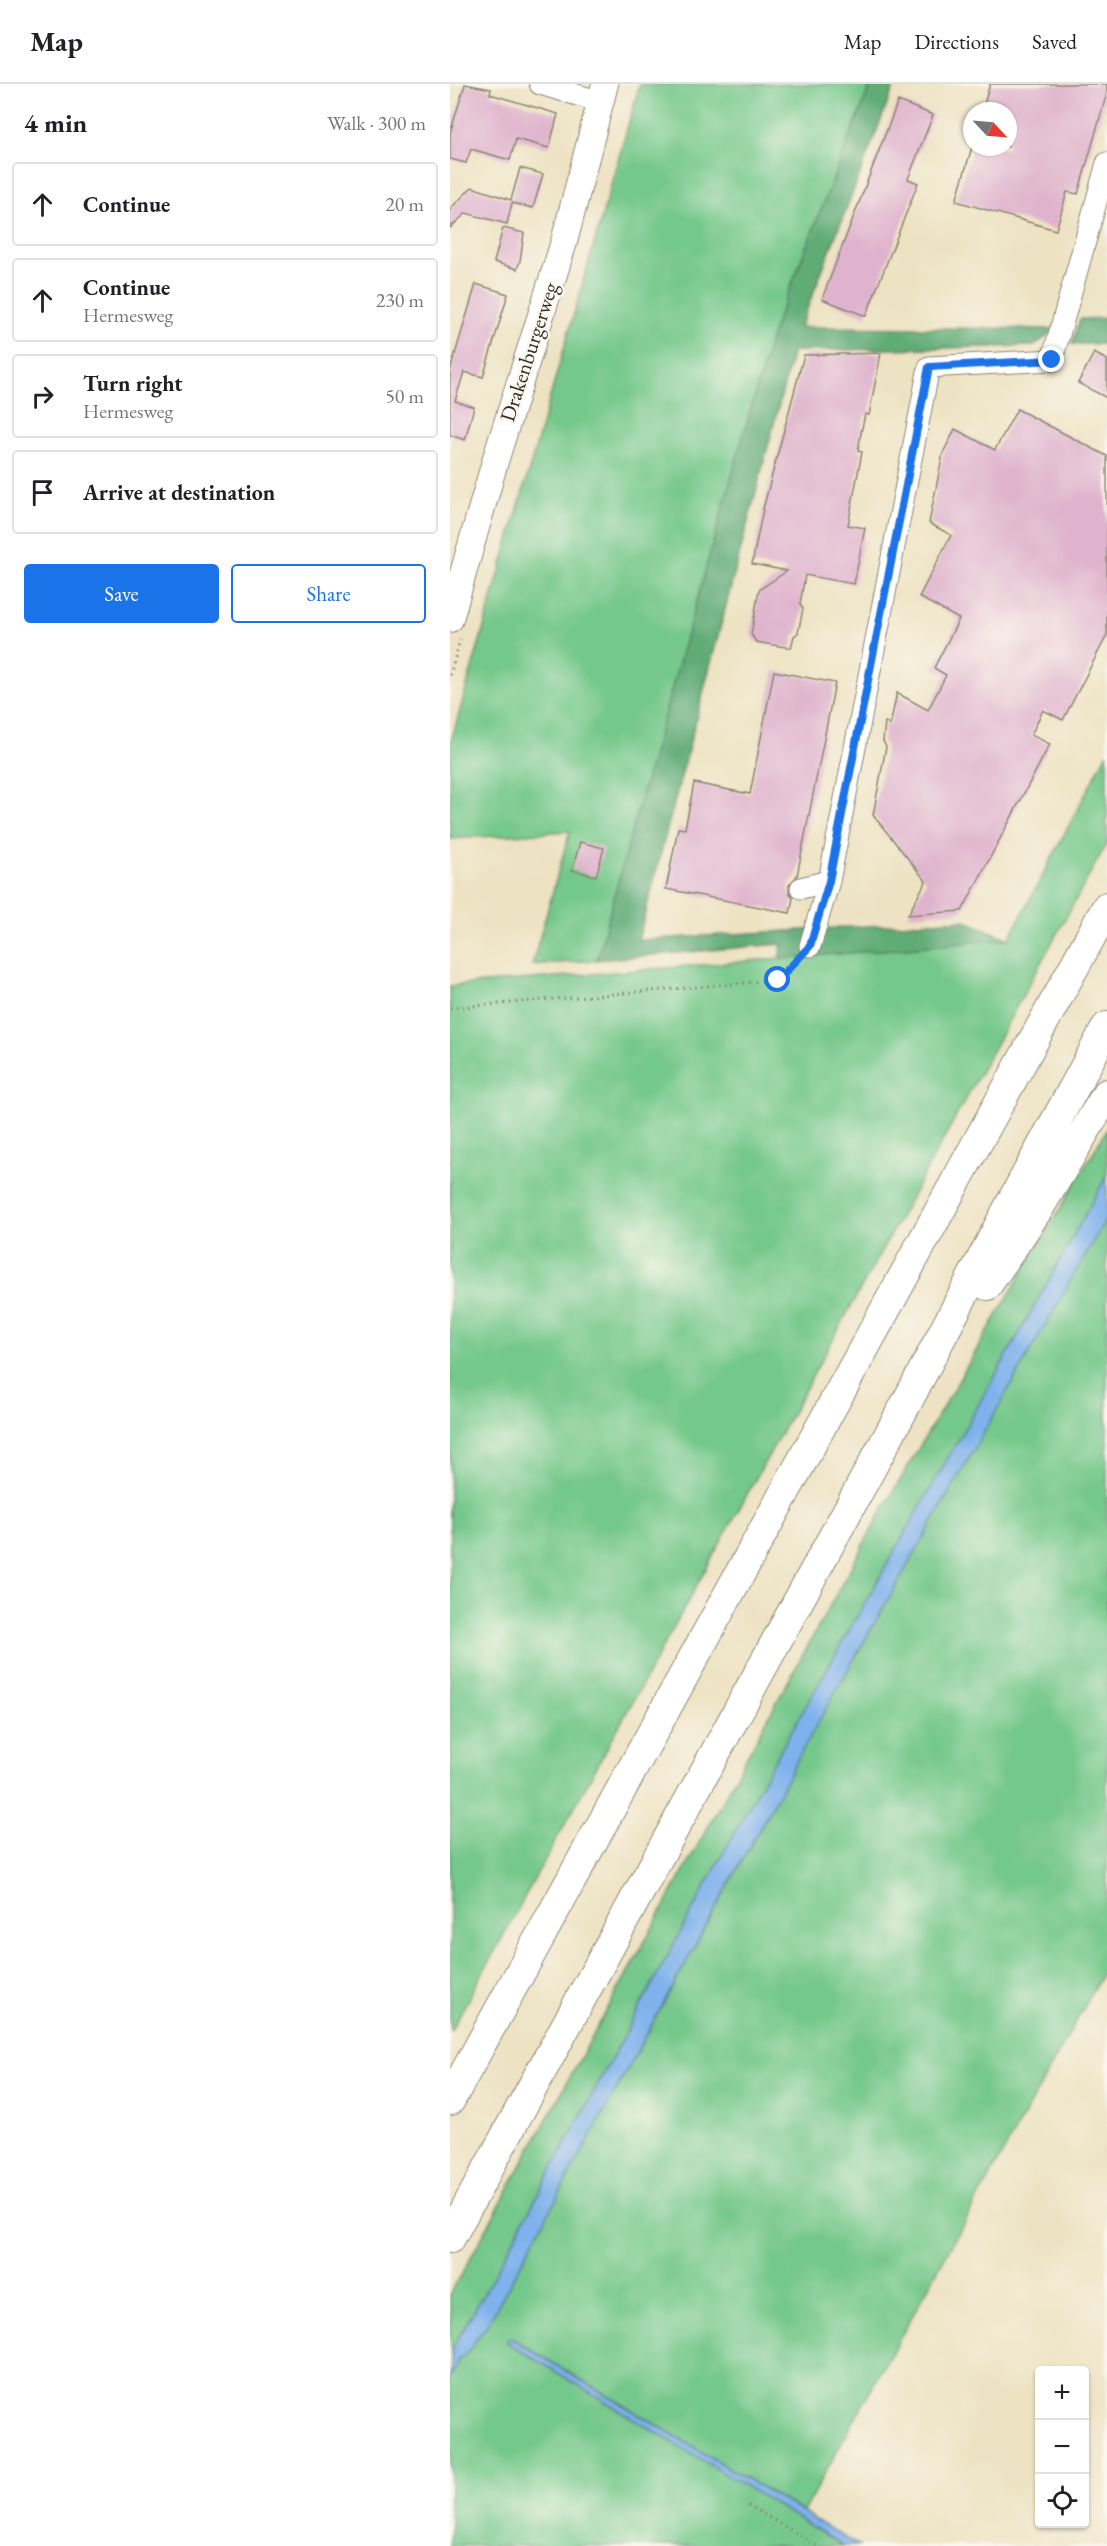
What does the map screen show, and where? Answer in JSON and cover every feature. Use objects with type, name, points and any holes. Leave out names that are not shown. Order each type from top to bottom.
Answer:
[{"type":"highway","points":[[450,2100],[1107,907]]},
{"type":"highway","points":[[450,2238],[906,1404],[1107,1027]]},
{"type":"highway","points":[[906,1404],[1038,1209],[1107,1094]]},
{"type":"main road","name":"Drakenburgerweg","points":[[450,619],[496,458],[564,242],[603,93]]},
{"type":"street","points":[[540,84],[603,93]]},
{"type":"street","points":[[810,946],[829,881],[929,367],[1052,360],[1107,163]]},
{"type":"street","points":[[801,888],[829,881]]},
{"type":"path","points":[[450,1008],[778,980],[810,946]]},
{"type":"path","points":[[748,2505],[818,2546]]},
{"type":"green space","points":[[640,84],[871,84],[773,331],[597,960],[532,965],[570,831],[450,839],[450,745]]},
{"type":"green space","points":[[871,84],[895,84],[800,327],[1056,329],[1034,346],[793,351],[638,940],[964,920],[1009,939],[779,959],[782,944],[597,960],[773,331]]},
{"type":"green space","points":[[1107,318],[1107,344],[1072,344],[1080,319]]},
{"type":"green space","points":[[1107,753],[1107,843],[450,2032],[450,986],[1009,939]]},
{"type":"green space","points":[[1107,1129],[1107,1175],[1015,1341],[755,1795],[490,2283],[454,2345],[450,2358],[450,2295],[887,1502]]},
{"type":"green space","points":[[1107,1217],[1107,1966],[803,2512],[510,2337],[507,2342],[844,2546],[450,2546],[450,2378],[456,2363],[487,2325],[818,1722]]},
{"type":"water","points":[[1107,1175],[1107,1217],[818,1722],[487,2325],[464,2357],[460,2357],[450,2378],[452,2349],[755,1795],[1015,1341]]},
{"type":"water","points":[[509,2337],[859,2546],[844,2546],[507,2342]]},
{"type":"building","points":[[465,84],[491,89],[490,94],[558,114],[549,148],[516,139],[510,160],[471,149],[466,163],[450,159],[450,133]]},
{"type":"building","points":[[990,84],[1107,84],[1107,93],[1078,194],[1067,192],[1056,230],[956,201],[969,156],[1017,156],[1017,102],[985,102]]},
{"type":"building","points":[[898,101],[933,115],[908,179],[918,183],[866,316],[822,299]]},
{"type":"building","points":[[520,168],[543,174],[533,208],[512,203],[507,224],[466,213],[450,228],[450,209],[472,187],[511,200]]},
{"type":"building","points":[[503,228],[524,233],[517,269],[494,262]]},
{"type":"building","points":[[476,284],[508,294],[483,377],[464,372],[455,401],[474,407],[465,440],[450,435],[450,371]]},
{"type":"building","points":[[881,353],[869,415],[865,414],[861,433],[858,451],[862,452],[848,525],[865,528],[854,584],[805,575],[800,604],[803,609],[798,633],[794,636],[791,648],[756,642],[751,634],[759,590],[787,571],[752,564],[763,509],[804,355]]},
{"type":"building","points":[[1094,353],[1107,360],[1107,398],[1078,383]]},
{"type":"building","points":[[1017,409],[1107,456],[1107,635],[1063,720],[1043,710],[1031,735],[1050,744],[962,911],[908,915],[926,881],[873,815],[886,747],[883,741],[885,722],[890,725],[897,693],[928,710],[946,675],[934,668],[959,619],[919,597],[951,535],[929,523],[943,453],[955,429],[995,450]]},
{"type":"building","points":[[774,671],[835,683],[797,876],[789,885],[789,892],[793,898],[790,913],[666,889],[678,828],[685,829],[694,783],[750,794]]},
{"type":"building","points":[[580,842],[604,848],[596,876],[572,870]]},
{"type":"route","points":[[778,980],[810,946],[829,881],[929,367],[1052,360]]}]
